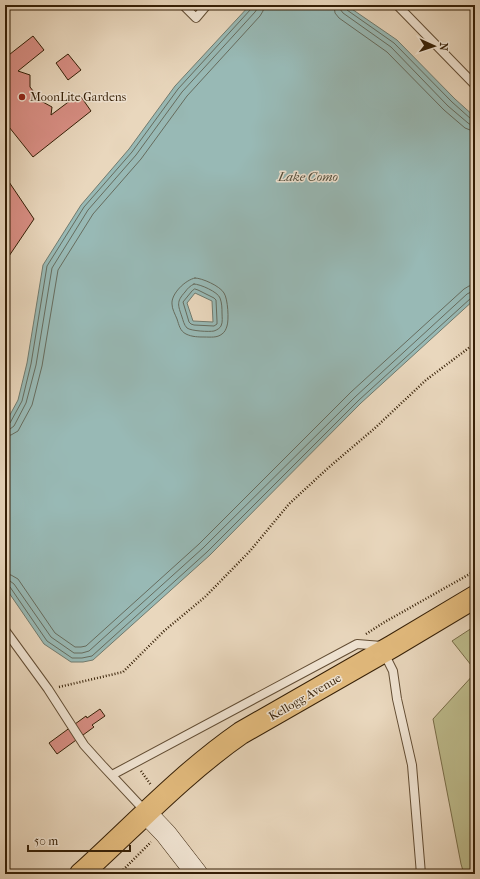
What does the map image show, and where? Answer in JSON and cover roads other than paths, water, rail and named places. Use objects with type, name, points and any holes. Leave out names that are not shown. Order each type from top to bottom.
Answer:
[{"type":"main road","name":"Kellogg Avenue","points":[[81,874],[194,768],[241,733],[388,649],[475,597]]},
{"type":"street","points":[[146,813],[166,834],[196,874]]},
{"type":"lane","points":[[183,5],[196,18],[207,5]]},
{"type":"lane","points":[[397,5],[475,85]]},
{"type":"lane","points":[[5,630],[48,689],[84,744],[146,813]]},
{"type":"lane","points":[[112,775],[357,644],[388,649],[397,699],[412,764],[421,874]]},
{"type":"water","name":"Lake Como","points":[[250,5],[346,5],[397,40],[455,99],[475,117],[475,299],[361,403],[210,555],[93,660],[71,662],[44,644],[5,587],[5,424],[18,400],[27,363],[43,265],[81,205],[129,149],[175,86]],"holes":[[[195,293],[212,301],[213,322],[193,321],[187,303]]]},
{"type":"place","name":"MoonLite Gardens","points":[[22,97]]}]
